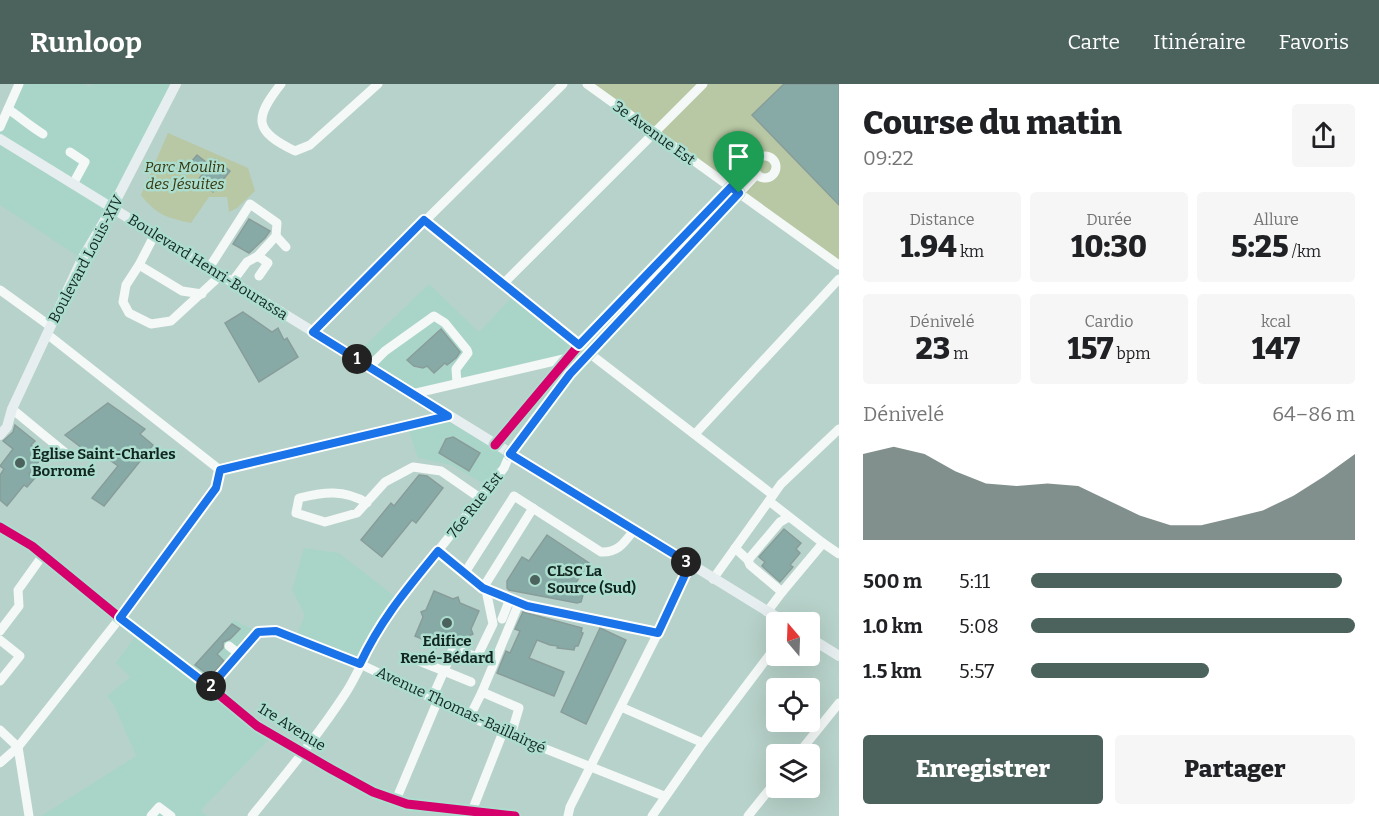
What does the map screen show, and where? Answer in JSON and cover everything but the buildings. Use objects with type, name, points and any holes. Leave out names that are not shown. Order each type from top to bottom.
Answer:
[{"type":"main road","name":"Boulevard Louis-XIV","points":[[0,435],[7,427],[12,409],[82,260],[112,208],[176,84]]},
{"type":"main road","name":"Boulevard Henri-Bourassa","points":[[0,139],[767,612]]},
{"type":"main road","points":[[820,644],[839,656]]},
{"type":"street","points":[[0,127],[19,84]]},
{"type":"street","points":[[281,84],[268,99],[262,110],[261,118],[267,134],[295,151],[310,145],[378,84]]},
{"type":"street","points":[[313,332],[563,84]]},
{"type":"street","name":"3e Avenue Est","points":[[587,84],[839,265]]},
{"type":"street","points":[[503,284],[703,84]]},
{"type":"street","points":[[8,109],[43,134]]},
{"type":"street","points":[[70,152],[85,162],[73,184]]},
{"type":"street","name":"76e Rue Est","points":[[252,816],[304,753],[346,692],[386,616],[504,468],[510,454],[570,374],[757,174]]},
{"type":"street","points":[[209,268],[250,204],[277,223],[276,236],[257,257],[248,262],[232,282]]},
{"type":"street","points":[[424,220],[589,353],[695,434],[771,498],[788,517],[839,554]]},
{"type":"street","points":[[154,234],[126,285],[123,302],[129,313],[151,324],[171,321],[221,275]]},
{"type":"street","points":[[276,236],[286,247]]},
{"type":"street","points":[[257,257],[268,263],[259,276]]},
{"type":"street","points":[[139,265],[182,291],[202,294]]},
{"type":"street","points":[[695,434],[839,279]]},
{"type":"street","points":[[0,290],[220,470]]},
{"type":"street","points":[[369,367],[385,351],[434,316],[445,322],[467,350],[468,353],[456,369],[457,383]]},
{"type":"street","points":[[412,394],[589,353]]},
{"type":"street","points":[[12,409],[68,455]]},
{"type":"street","points":[[220,470],[448,416]]},
{"type":"street","points":[[713,579],[781,484],[839,429]]},
{"type":"street","points":[[367,503],[354,495],[322,492],[298,498],[296,513],[325,522],[357,513],[367,503],[385,482],[413,467],[441,471],[480,498]]},
{"type":"street","points":[[0,763],[18,747],[120,618],[216,488],[220,470]]},
{"type":"street","points":[[464,574],[514,496],[601,552],[610,552],[621,547],[634,530]]},
{"type":"street","points":[[463,651],[477,657],[493,624],[485,589],[533,508]]},
{"type":"street","points":[[751,557],[760,553],[788,517]]},
{"type":"street","name":"1re Avenue","points":[[0,527],[32,546],[257,726],[373,792],[407,804],[515,816]]},
{"type":"street","points":[[767,612],[823,543]]},
{"type":"street","points":[[735,548],[751,557]]},
{"type":"street","points":[[438,551],[485,589],[515,601],[658,633]]},
{"type":"street","points":[[0,631],[19,606],[18,590],[43,555]]},
{"type":"street","points":[[751,557],[750,565],[782,592]]},
{"type":"street","points":[[568,816],[570,807],[658,633],[690,564]]},
{"type":"street","points":[[502,619],[515,601]]},
{"type":"street","points":[[470,716],[482,692],[515,601]]},
{"type":"street","name":"Avenue Thomas-Baillairgé","points":[[210,687],[258,632],[276,631],[360,664],[507,733],[664,796]]},
{"type":"street","points":[[0,681],[20,656],[1,643]]},
{"type":"street","points":[[228,646],[239,654]]},
{"type":"street","points":[[396,800],[452,651]]},
{"type":"street","points":[[409,657],[471,682]]},
{"type":"street","points":[[652,816],[664,796],[766,660]]},
{"type":"street","points":[[472,811],[519,708],[482,692]]},
{"type":"street","points":[[806,744],[839,703]]},
{"type":"street","points":[[621,707],[703,743]]},
{"type":"street","points":[[0,730],[18,747],[29,816]]},
{"type":"street","points":[[748,816],[766,794]]},
{"type":"street","points":[[151,816],[159,807],[171,816]]},
{"type":"shaded area","points":[[19,84],[85,84],[91,87],[92,84],[176,84],[82,259],[0,205],[0,127]]},
{"type":"shaded area","points":[[429,284],[479,332],[515,294],[589,353],[412,394],[353,357]]},
{"type":"shaded area","points":[[448,416],[510,454],[489,487],[451,465],[418,458],[407,426]]},
{"type":"shaded area","points":[[304,548],[339,553],[399,600],[360,664],[295,639],[305,615],[292,590]]},
{"type":"shaded area","points":[[234,620],[258,632],[210,687],[273,735],[201,810],[207,816],[41,816],[136,756],[114,705],[107,696],[130,677],[116,663],[138,632],[189,671]]},
{"type":"green space","points":[[587,84],[839,84],[839,265]]},
{"type":"green space","name":"Parc Moulin des Jésuites","points":[[168,133],[248,168],[255,191],[237,208],[229,212],[227,197],[209,197],[191,223],[157,211],[141,195]]},
{"type":"cycle path","points":[[495,445],[579,345],[731,187]]},
{"type":"cycle path","points":[[510,454],[570,374],[739,193]]},
{"type":"cycle path","points":[[0,527],[32,546],[257,726],[331,769],[373,792],[407,804],[515,816]]},
{"type":"place","name":"Église Saint-Charles Borromé","points":[[20,463]]},
{"type":"place","name":"CLSC La Source (Sud)","points":[[535,580]]},
{"type":"place","name":"Edifice René-Bédard","points":[[447,623]]},
{"type":"route","points":[[731,187],[739,193],[570,374],[510,454],[690,564],[658,633],[527,606],[483,588],[438,551],[386,616],[360,664],[276,631],[258,632],[210,687],[120,618],[216,488],[220,470],[448,416],[313,332],[424,220],[579,345],[731,187]]}]
